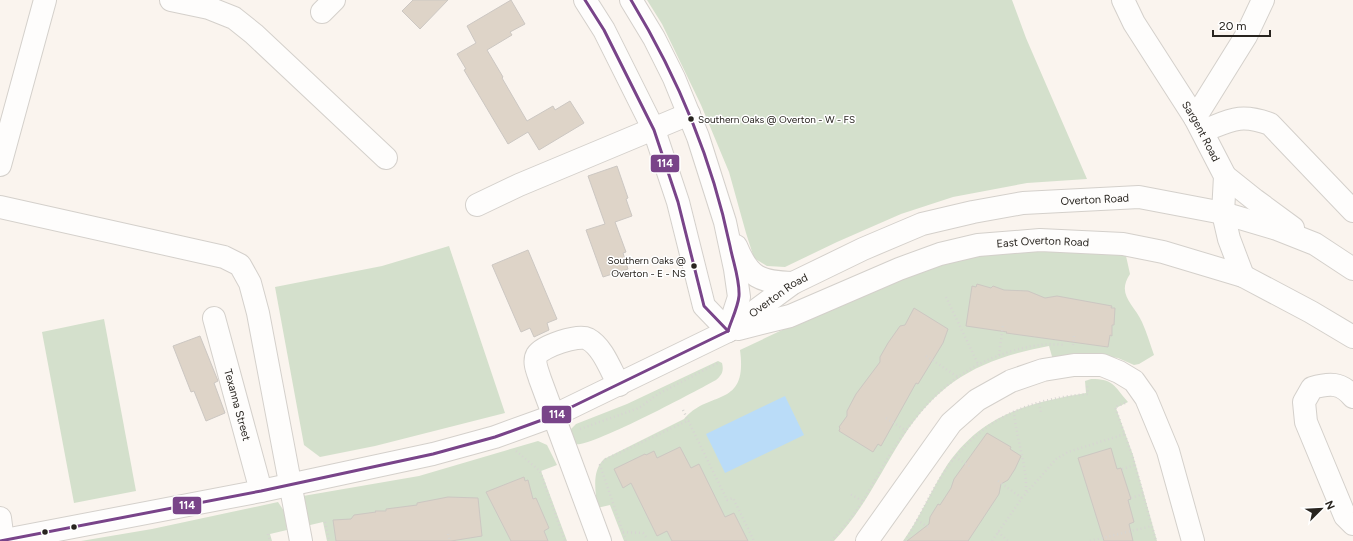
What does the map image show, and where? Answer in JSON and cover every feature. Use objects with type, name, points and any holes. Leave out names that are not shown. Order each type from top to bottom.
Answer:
[{"type":"street","points":[[0,165],[45,0]]},
{"type":"street","points":[[171,0],[209,8],[234,18],[254,34],[386,158]]},
{"type":"street","points":[[585,0],[604,30],[654,130],[678,202],[704,306],[728,331],[738,297],[735,269],[725,222]]},
{"type":"street","points":[[631,0],[654,38],[674,78],[689,114],[725,222],[740,257],[752,273],[769,282],[793,283]]},
{"type":"street","name":"Sargent Road","points":[[1123,0],[1134,23],[1199,125],[1224,176],[1223,213],[1229,239],[1243,276]]},
{"type":"street","points":[[1199,125],[1246,36],[1263,0]]},
{"type":"street","points":[[477,205],[519,185],[654,130],[689,114]]},
{"type":"street","points":[[1199,125],[1237,118],[1254,118],[1270,124],[1353,211]]},
{"type":"street","points":[[1224,176],[1315,244]]},
{"type":"street","name":"Overton Road","points":[[2,541],[36,538],[290,485],[433,454],[495,437],[553,416],[728,331],[793,283],[863,249],[922,224],[973,212],[1023,203],[1139,197],[1223,213],[1277,229],[1315,244],[1353,269]]},
{"type":"street","points":[[0,207],[224,257],[240,265],[250,282],[258,313],[300,537]]},
{"type":"street","name":"East Overton Road","points":[[728,331],[790,316],[899,269],[940,254],[978,245],[1040,240],[1123,244],[1162,252],[1243,276],[1311,312],[1353,337]]},
{"type":"street","name":"Texanna Street","points":[[214,318],[260,491]]},
{"type":"street","points":[[600,541],[553,416],[535,362],[537,356],[542,351],[574,338],[588,339],[598,349],[619,385]]},
{"type":"street","points":[[867,541],[951,423],[977,400],[1011,381],[1043,370],[1074,365],[1102,365],[1119,372],[1134,381],[1146,398],[1168,451],[1193,541]]},
{"type":"street","points":[[1353,397],[1347,390],[1329,383],[1312,388],[1304,402],[1306,422],[1345,516],[1353,524]]},
{"type":"street","points":[[0,518],[2,541]]},
{"type":"path","points":[[946,297],[978,364]]},
{"type":"path","points":[[999,355],[1003,325]]},
{"type":"path","points":[[926,356],[958,377]]},
{"type":"path","points":[[577,430],[639,408],[658,394],[720,362]]},
{"type":"path","points":[[905,541],[941,477],[966,444],[982,430],[1014,411],[1039,403],[1088,394],[1086,381]]},
{"type":"path","points":[[1123,396],[1127,402],[1115,407],[1135,465],[1156,541]]},
{"type":"path","points":[[1039,403],[1041,412]]},
{"type":"path","points":[[683,410],[727,500],[733,498],[754,541]]},
{"type":"path","points":[[1014,411],[1016,428],[1026,468],[1026,493]]},
{"type":"path","points":[[886,418],[905,430]]},
{"type":"path","points":[[626,541],[600,465],[606,459],[689,420]]},
{"type":"path","points":[[992,541],[1026,493],[1062,455],[1125,434]]},
{"type":"path","points":[[514,450],[540,471],[566,541]]},
{"type":"path","points":[[955,457],[971,467]]},
{"type":"path","points":[[1122,469],[1135,465]]},
{"type":"path","points":[[998,481],[1022,498]]},
{"type":"path","points":[[831,541],[849,521],[863,501],[850,494]]},
{"type":"path","points":[[1131,498],[1143,494]]},
{"type":"path","points":[[917,520],[930,528]]},
{"type":"path","points":[[325,522],[329,541]]},
{"type":"path","points":[[1090,541],[1152,526]]},
{"type":"path","points":[[623,532],[641,532],[646,537]]},
{"type":"path","points":[[998,532],[1008,541]]},
{"type":"path","points":[[268,534],[270,541]]},
{"type":"path","points":[[448,534],[450,541]]},
{"type":"green space","points":[[647,0],[1012,0],[1026,38],[1087,179],[1027,183],[953,197],[901,214],[785,267],[767,266],[754,258],[729,172],[701,105],[662,24]]},
{"type":"green space","points":[[449,246],[505,413],[375,446],[320,457],[304,445],[275,287],[382,266]]},
{"type":"green space","points":[[1105,248],[1126,256],[1130,274],[1126,281],[1126,294],[1142,322],[1154,355],[1139,364],[1134,365],[1118,358],[1102,356],[1053,360],[1049,346],[1004,357],[966,374],[948,386],[932,400],[917,417],[903,437],[863,504],[845,529],[834,541],[624,541],[610,505],[597,508],[595,482],[597,470],[604,459],[684,419],[694,410],[732,390],[738,381],[741,369],[740,350],[835,305],[964,252]]},
{"type":"green space","points":[[104,319],[136,491],[74,503],[42,332]]},
{"type":"green space","points":[[718,361],[722,363],[723,371],[716,380],[621,429],[600,438],[575,444],[569,431],[576,424],[627,404]]},
{"type":"green space","points":[[1091,379],[1105,380],[1113,384],[1128,402],[1116,408],[1133,455],[1157,541],[903,541],[944,470],[958,451],[973,436],[989,424],[1024,407],[1086,393],[1085,381]]},
{"type":"green space","points":[[538,441],[547,445],[557,465],[541,471],[567,541],[327,541],[323,522],[306,526],[303,496],[419,476]]},
{"type":"green space","points":[[278,502],[284,511],[287,530],[270,534],[272,541],[81,541],[152,529]]},
{"type":"water","points":[[785,396],[804,435],[725,473],[706,434]]},
{"type":"building","points":[[413,0],[448,0],[420,29],[402,11]]},
{"type":"building","points":[[511,0],[525,24],[510,32],[512,35],[487,50],[527,121],[553,106],[555,110],[570,101],[584,123],[539,150],[528,132],[508,144],[464,70],[466,69],[457,54],[476,43],[467,26]]},
{"type":"building","points":[[617,166],[628,198],[626,199],[632,216],[615,222],[626,252],[623,253],[628,269],[603,277],[586,230],[605,224],[588,176]]},
{"type":"building","points":[[528,250],[557,319],[547,323],[549,330],[534,337],[530,328],[521,332],[492,265]]},
{"type":"building","points":[[977,284],[991,288],[993,286],[1004,290],[1028,291],[1045,298],[1057,296],[1112,306],[1111,308],[1115,308],[1114,325],[1112,325],[1112,336],[1110,335],[1108,347],[966,326],[972,286],[976,287]]},
{"type":"building","points":[[914,308],[948,329],[943,343],[918,384],[916,383],[881,446],[878,444],[873,452],[839,431],[839,427],[847,416],[847,411],[856,394],[880,362],[880,357],[888,343],[900,326],[905,325]]},
{"type":"building","points":[[200,336],[218,381],[214,383],[225,413],[206,421],[194,391],[191,392],[173,346]]},
{"type":"building","points":[[987,433],[1011,447],[1010,449],[1021,456],[1008,480],[1001,484],[999,494],[968,541],[907,541],[929,524],[930,517],[938,504],[940,505],[951,488],[954,479]]},
{"type":"building","points":[[680,447],[691,468],[699,464],[725,517],[734,513],[748,541],[672,541],[667,531],[657,536],[631,483],[623,488],[614,469],[654,451],[657,458]]},
{"type":"building","points":[[1111,448],[1117,469],[1121,468],[1131,499],[1128,500],[1134,522],[1129,524],[1133,541],[1104,541],[1078,458]]},
{"type":"building","points":[[524,477],[525,481],[528,480],[533,499],[536,498],[549,528],[544,531],[548,541],[511,541],[486,492]]},
{"type":"building","points":[[448,497],[478,498],[482,536],[451,541],[336,541],[333,520],[351,519],[354,515],[376,512],[375,511],[386,511],[386,509],[417,505],[417,503]]},
{"type":"transit line","name":"114","points":[[585,0],[604,30],[654,130],[678,202],[704,306],[728,331]]},
{"type":"transit line","name":"114","points":[[631,0],[648,29],[678,88],[703,150],[713,182],[736,271],[739,290],[736,309],[728,331]]},
{"type":"transit line","name":"114","points":[[0,541],[261,491],[433,454],[495,437],[553,416],[728,331]]},
{"type":"place","name":"Southern Oaks @ Overton - W - FS","points":[[691,119]]},
{"type":"place","name":"Southern Oaks @ Overton - E - NS","points":[[694,266]]}]
